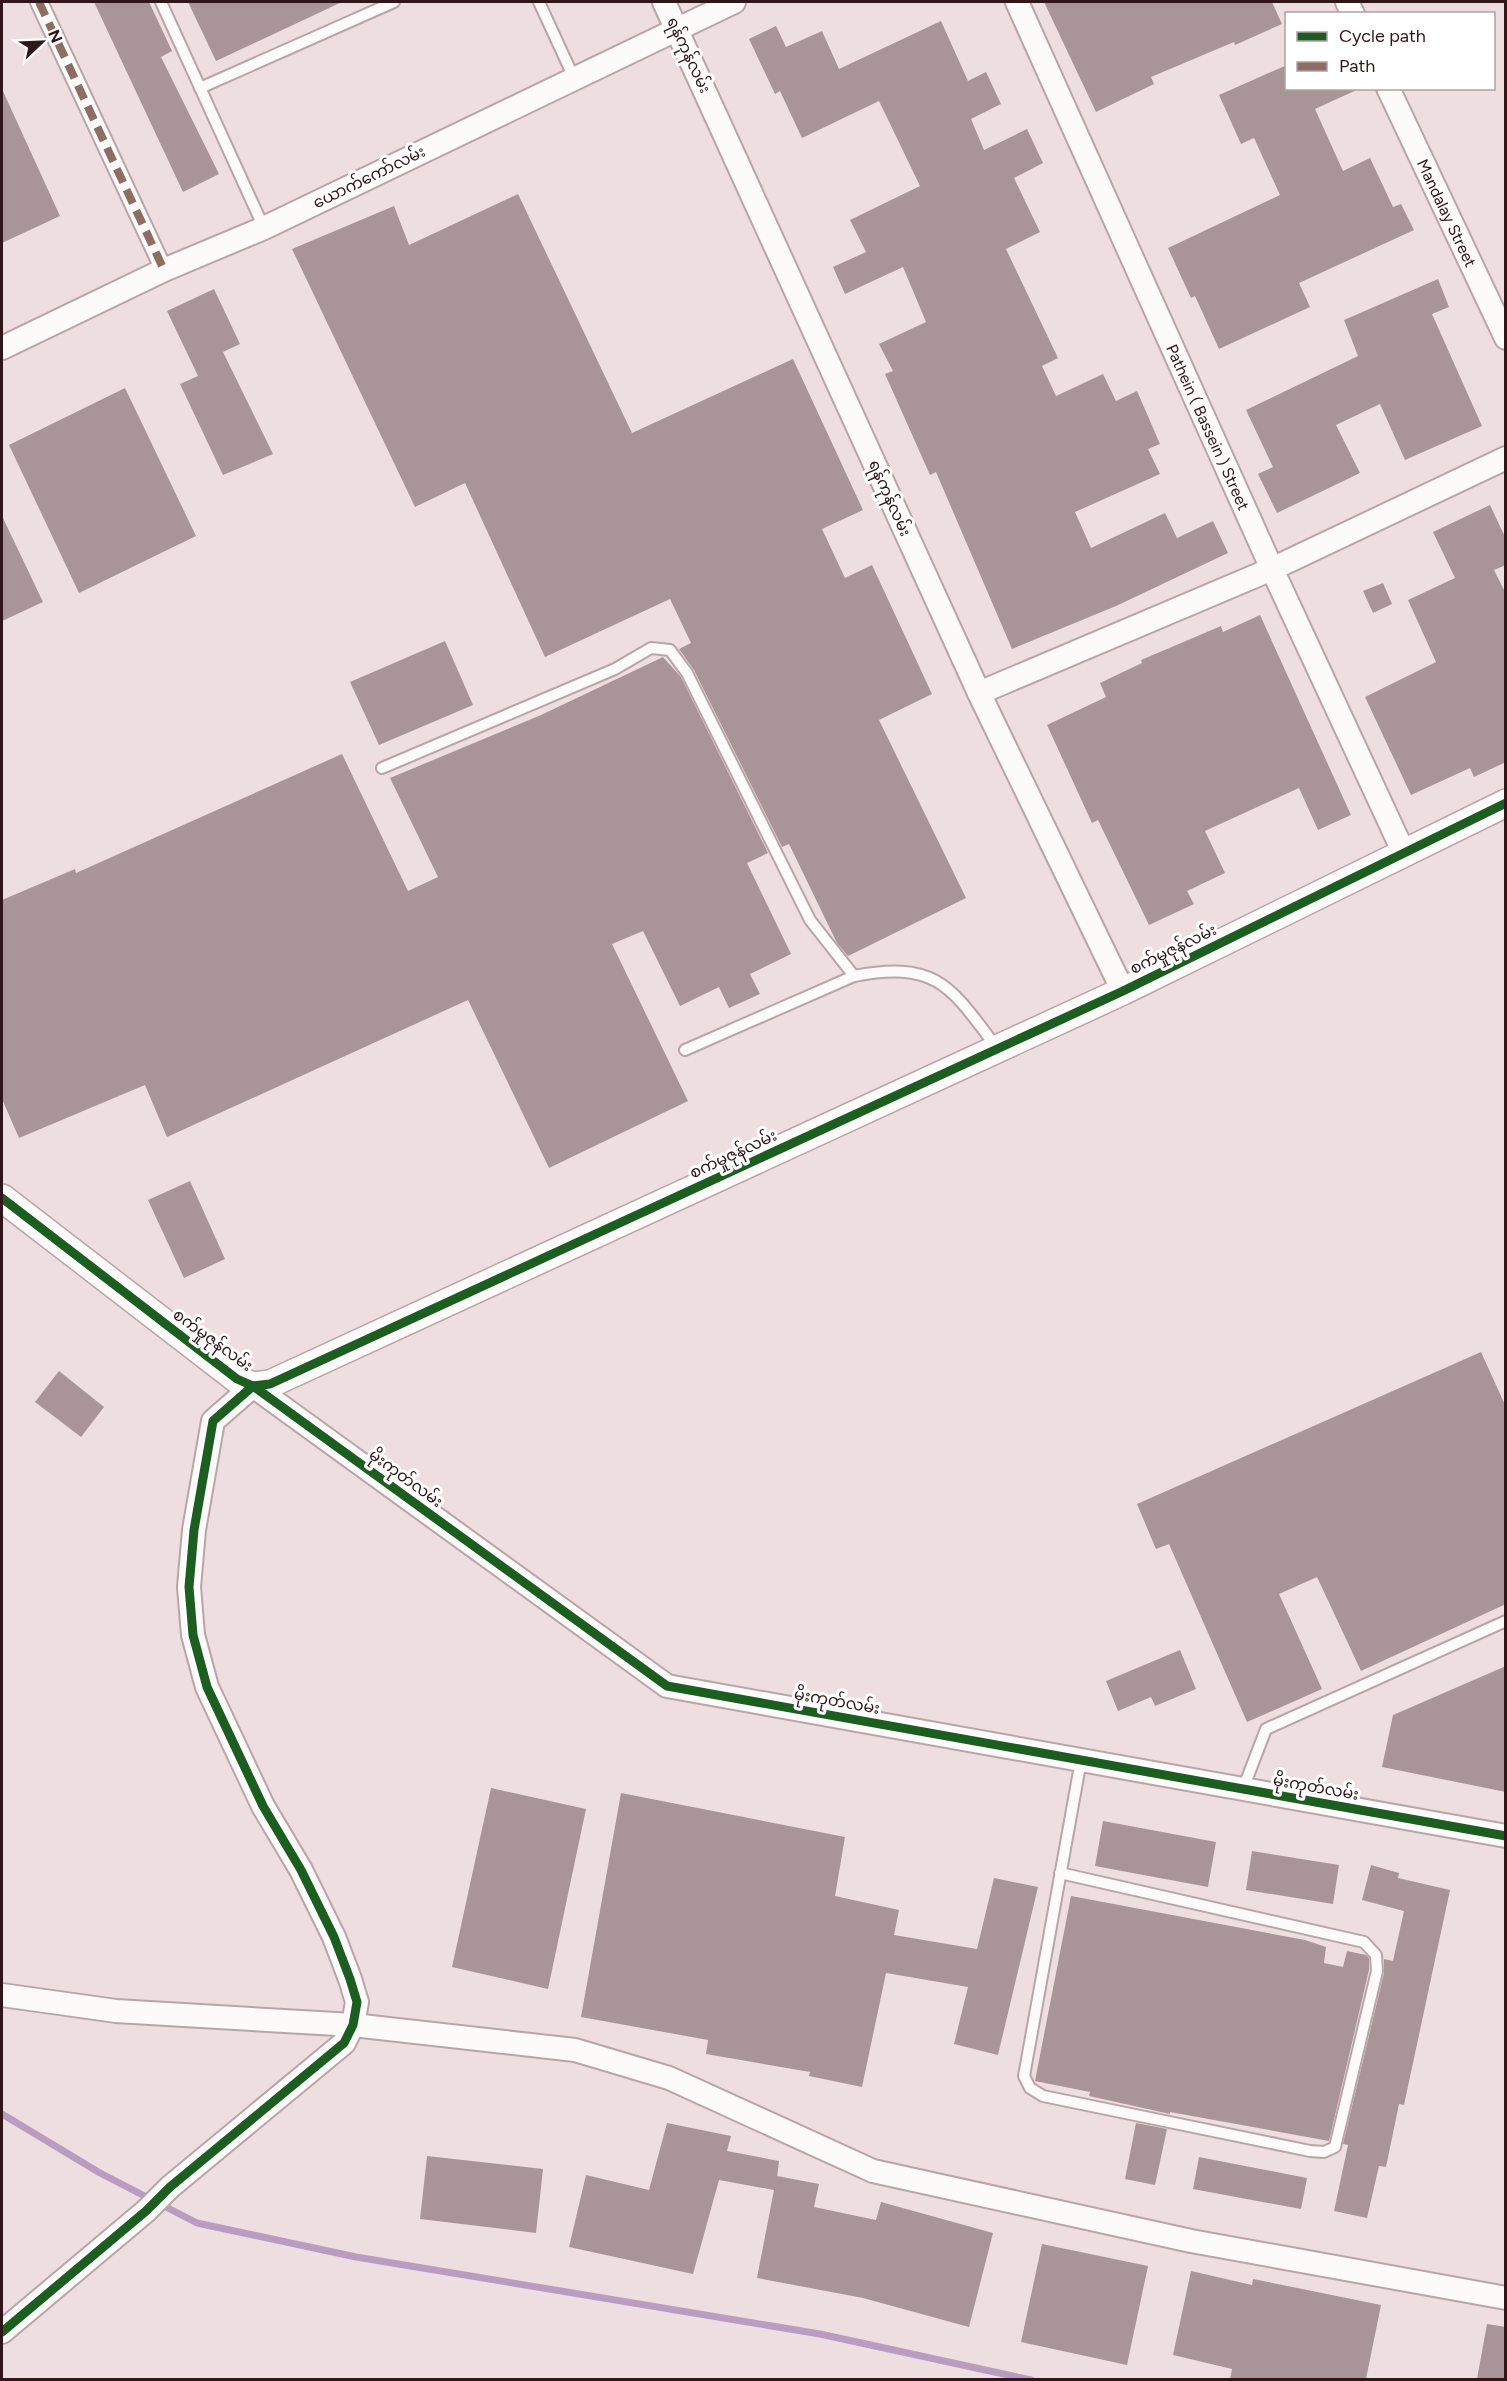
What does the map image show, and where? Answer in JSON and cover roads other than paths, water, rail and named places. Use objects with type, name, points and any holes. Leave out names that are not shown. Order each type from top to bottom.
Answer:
[{"type":"street","points":[[39,2],[164,270]]},
{"type":"street","name":"ရန်ကုန်လမ်း","points":[[664,2],[979,693],[1122,991]]},
{"type":"street","name":"ယောက်ကော်လမ်း","points":[[2,348],[164,270],[264,228],[734,2]]},
{"type":"street","name":"Pathein ( Bassein ) Street","points":[[1017,2],[1272,569],[1403,851]]},
{"type":"street","name":"Mandalay Street","points":[[1389,90],[1506,338]]},
{"type":"street","points":[[979,693],[1272,569],[1506,458]]},
{"type":"street","name":"စက်မှုဇုန်လမ်း","points":[[2,1198],[237,1379],[253,1386],[270,1384],[1122,991],[1403,851],[1506,803]]},
{"type":"street","points":[[2,2332],[146,2211],[170,2187],[344,2043],[354,2025],[357,2002],[334,1937],[301,1870],[263,1806],[207,1687],[193,1635],[189,1587],[193,1542],[213,1421],[253,1386]]},
{"type":"street","name":"မိုးကုတ်လမ်း","points":[[253,1386],[667,1686],[1506,1836]]},
{"type":"street","points":[[2,1995],[116,2011],[354,2025],[575,2050],[669,2078],[873,2171],[1191,2241],[1506,2298]]},
{"type":"lane","points":[[161,2],[264,228]]},
{"type":"lane","points":[[200,88],[394,2]]},
{"type":"lane","points":[[539,2],[574,78]]},
{"type":"lane","points":[[382,768],[615,669],[651,648],[670,650],[687,673],[810,920],[854,976]]},
{"type":"lane","points":[[686,1050],[854,976],[876,972],[927,975],[957,994],[997,1049]]},
{"type":"lane","points":[[1243,1789],[1266,1729],[1506,1621]]},
{"type":"lane","points":[[1060,1873],[1365,1942],[1376,1954],[1377,1971],[1335,2147],[1324,2151],[1310,2151],[1043,2096],[1030,2088],[1024,2076],[1060,1873],[1081,1760]]},
{"type":"waterway","points":[[2,2114],[100,2173],[197,2223],[356,2257],[820,2334],[1031,2380]]}]
